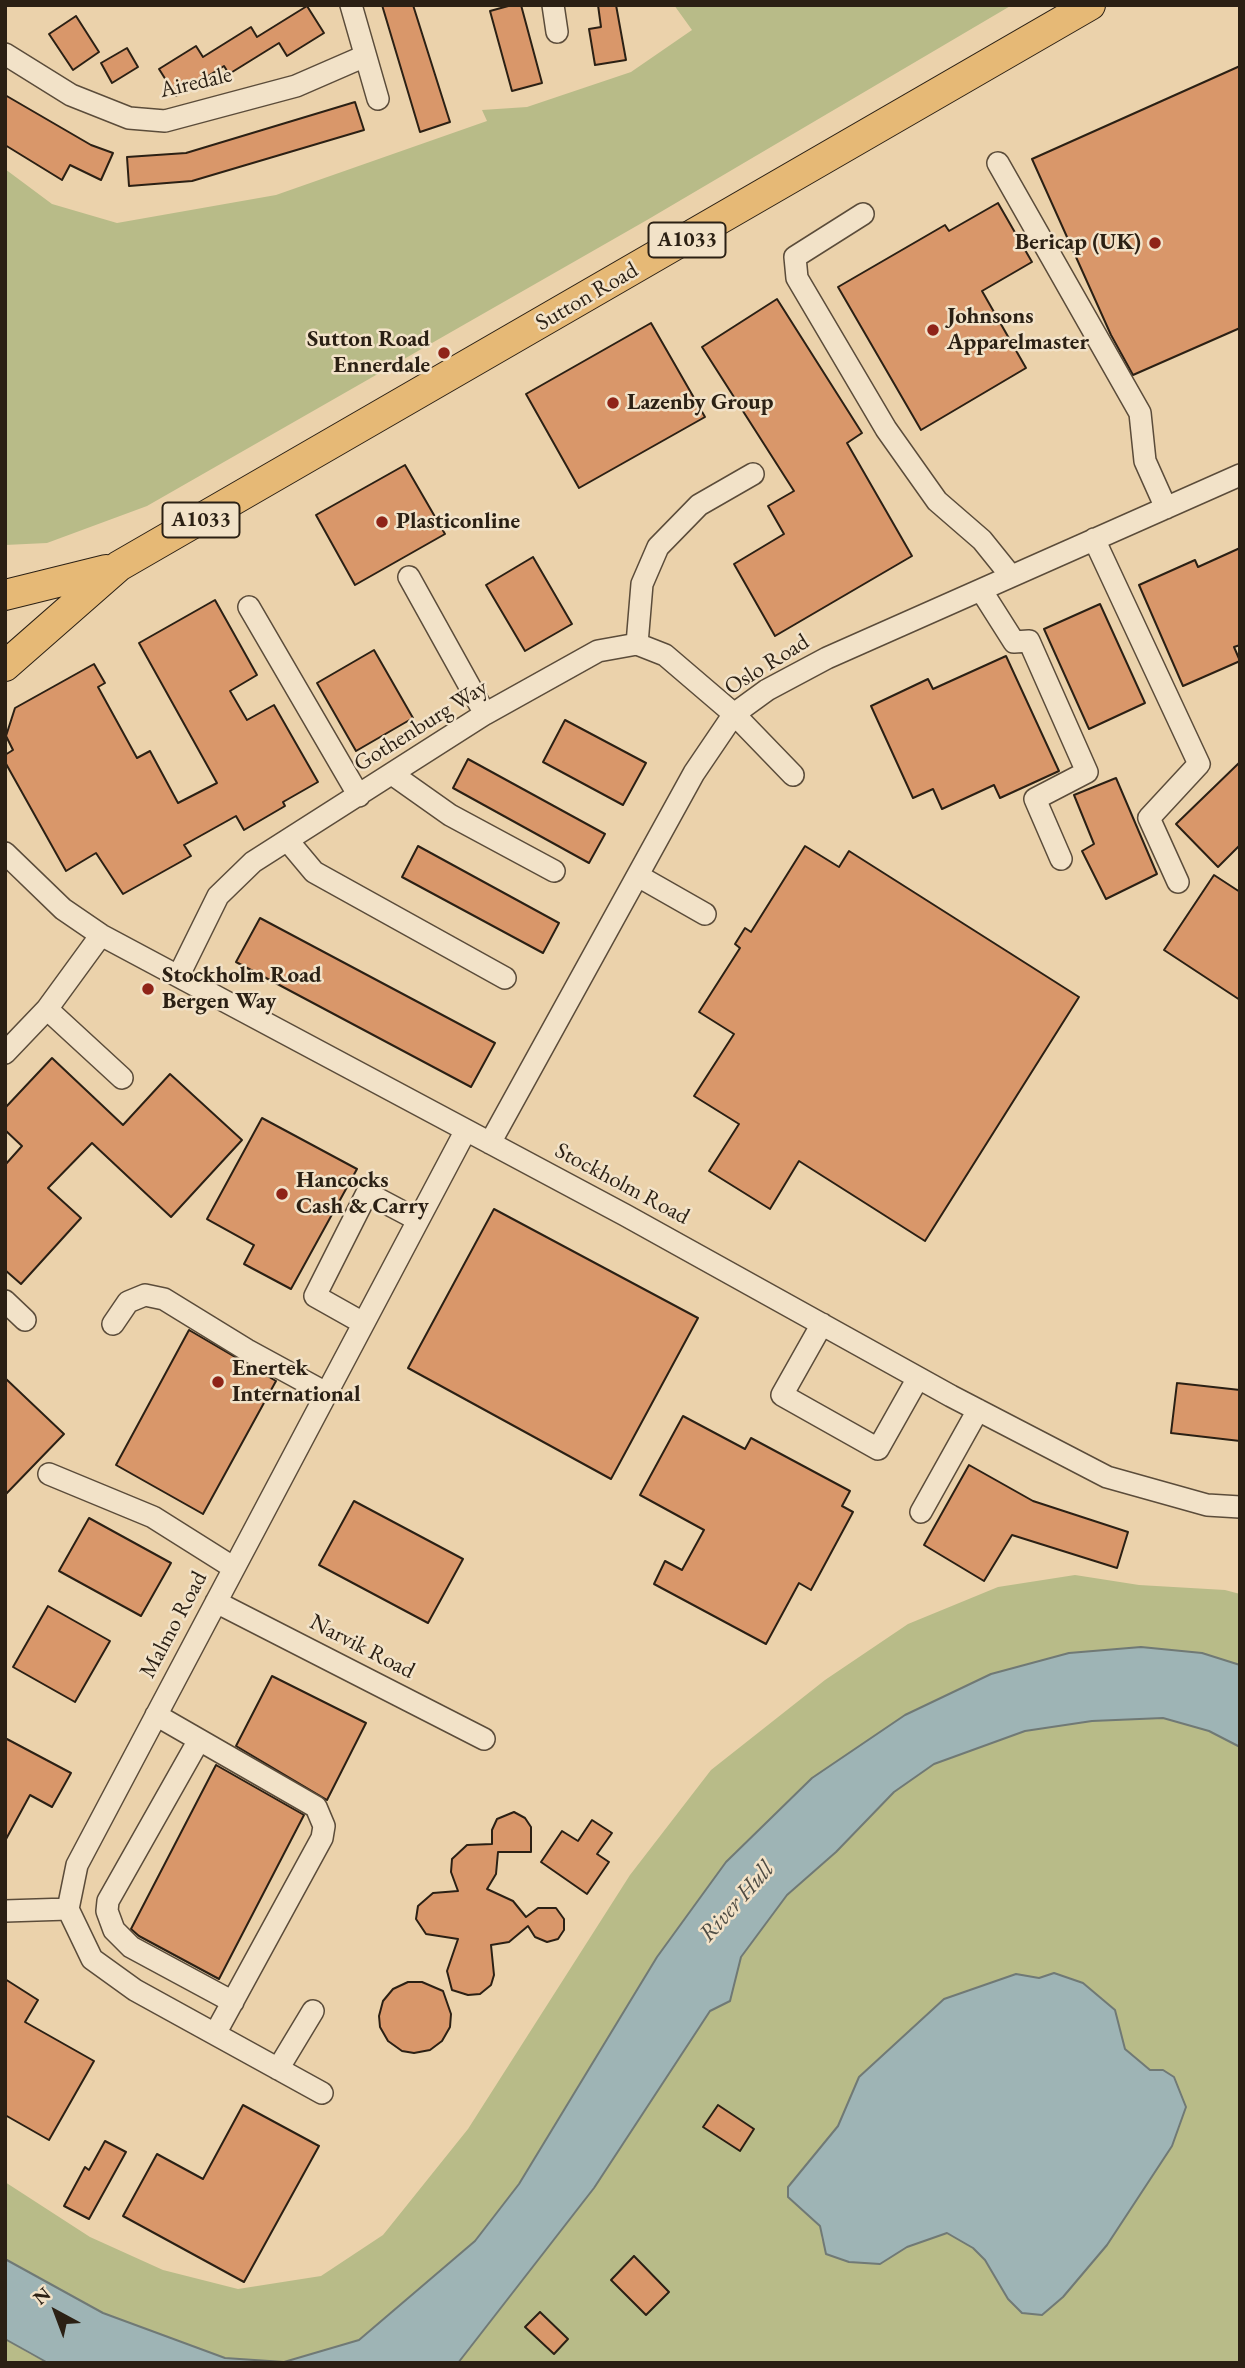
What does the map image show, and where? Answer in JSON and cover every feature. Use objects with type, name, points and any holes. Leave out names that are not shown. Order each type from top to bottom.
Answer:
[{"type":"highway","name":"Sutton Road","points":[[119,566],[1090,5]]},
{"type":"highway","name":"A1033","points":[[5,595],[66,582],[119,566]]},
{"type":"highway","name":"A1033","points":[[5,666],[119,566]]},
{"type":"street","points":[[351,5],[378,99]]},
{"type":"street","name":"Airedale","points":[[5,54],[71,95],[129,118],[165,121],[296,86],[365,56]]},
{"type":"street","points":[[998,163],[1140,413],[1145,461],[1166,508]]},
{"type":"street","points":[[863,214],[794,257],[797,278],[886,429],[922,481],[937,501],[982,541],[1011,576]]},
{"type":"street","points":[[753,474],[699,505],[658,547],[642,584],[637,643],[665,654],[734,714],[793,775]]},
{"type":"street","name":"Oslo Road","points":[[490,1143],[640,877],[694,773],[734,714],[767,690],[827,658],[1240,475]]},
{"type":"street","points":[[1094,540],[1199,764],[1149,818],[1178,882]]},
{"type":"street","points":[[409,578],[485,714]]},
{"type":"street","points":[[981,590],[1014,642],[1029,641],[1087,772],[1035,799],[1061,859]]},
{"type":"street","points":[[249,607],[359,796]]},
{"type":"street","name":"Gothenburg Way","points":[[179,975],[218,896],[253,862],[485,714],[598,651],[637,643]]},
{"type":"street","points":[[392,774],[450,815],[554,871]]},
{"type":"street","points":[[288,841],[314,872],[505,978]]},
{"type":"street","name":"Stockholm Road","points":[[5,853],[63,909],[101,935],[466,1130],[978,1410],[1107,1477],[1207,1504],[1240,1507]]},
{"type":"street","points":[[640,877],[705,914]]},
{"type":"street","points":[[5,1054],[47,1009],[101,935]]},
{"type":"street","points":[[47,1009],[122,1078]]},
{"type":"street","name":"Malmo Road","points":[[68,1909],[77,1865],[466,1130]]},
{"type":"street","points":[[363,1323],[315,1296],[367,1194],[418,1220]]},
{"type":"street","points":[[113,1324],[128,1302],[145,1295],[164,1299],[247,1350],[326,1393]]},
{"type":"street","points":[[5,1301],[25,1320]]},
{"type":"street","points":[[822,1324],[782,1395],[878,1449],[918,1378]]},
{"type":"street","points":[[921,1512],[978,1410]]},
{"type":"street","points":[[49,1474],[153,1517],[234,1568]]},
{"type":"street","name":"Narvik Road","points":[[216,1602],[484,1739]]},
{"type":"street","points":[[156,1715],[316,1807],[324,1826],[322,1838],[215,2034]]},
{"type":"street","points":[[199,1740],[108,1901],[107,1911],[114,1930],[131,1947],[233,2002]]},
{"type":"street","points":[[5,1911],[68,1909],[92,1959],[135,1990],[322,2093]]},
{"type":"street","points":[[278,2069],[313,2011]]},
{"type":"green space","points":[[674,5],[1012,5],[647,220],[147,506],[47,543],[5,545],[5,169],[52,204],[117,223],[276,195],[487,121],[482,110],[527,107],[631,72],[692,30]]},
{"type":"green space","points":[[1075,1575],[1139,1585],[1225,1590],[1240,1594],[1240,1665],[1202,1653],[1141,1647],[1069,1653],[726,1862],[657,1957],[519,2184],[475,2241],[359,2340],[284,2362],[225,2358],[103,2313],[5,2259],[5,2182],[90,2237],[163,2270],[238,2289],[321,2276],[383,2235],[468,2129],[630,1875],[711,1770],[825,1680],[908,1624],[998,1587]]},
{"type":"green space","points":[[1163,1718],[1209,1731],[1240,1747],[1240,2363],[458,2363],[594,2188],[710,2011],[729,2000],[741,1957],[787,1895],[836,1852],[894,1792],[934,1764],[1025,1731],[1092,1721]],"holes":[[[1054,1973],[1115,2010],[1125,2049],[1150,2070],[1163,2070],[1172,2146],[1147,2182],[1022,2313],[1008,2299],[985,2260],[973,2248],[947,2233],[907,2247],[879,2264],[850,2262],[822,2241],[820,2226],[788,2187],[838,2126],[859,2077],[944,1999],[1016,1974],[1039,1978]]]},
{"type":"green space","points":[[5,2339],[30,2354],[48,2363],[5,2363]]},
{"type":"water","name":"River Hull","points":[[1141,1647],[1202,1653],[1240,1665],[1240,1747],[1209,1731],[1163,1718],[1092,1721],[1025,1731],[934,1764],[894,1792],[836,1852],[787,1895],[741,1957],[730,2001],[710,2011],[594,2188],[458,2363],[48,2363],[5,2339],[5,2259],[103,2313],[225,2358],[284,2362],[359,2340],[475,2241],[519,2184],[657,1957],[726,1862],[812,1778],[905,1715],[991,1674],[1069,1653]]},
{"type":"water","points":[[1054,1973],[1083,1983],[1115,2010],[1125,2049],[1150,2070],[1163,2070],[1174,2077],[1186,2107],[1172,2146],[1107,2245],[1063,2297],[1042,2315],[1022,2313],[1008,2299],[985,2260],[973,2248],[947,2233],[907,2247],[880,2264],[849,2262],[826,2254],[820,2226],[788,2197],[788,2187],[838,2126],[859,2077],[944,1999],[1016,1974],[1039,1978]]},
{"type":"building","points":[[382,5],[413,5],[450,122],[420,132]]},
{"type":"building","points":[[521,5],[542,83],[512,91],[490,11]]},
{"type":"building","points":[[598,5],[616,5],[626,60],[595,65],[589,29],[601,27]]},
{"type":"building","points":[[307,6],[324,33],[287,56],[279,43],[229,74],[224,66],[176,96],[159,69],[196,46],[203,57],[251,27],[257,37]]},
{"type":"building","points":[[76,16],[99,52],[73,70],[49,34]]},
{"type":"building","points":[[127,48],[138,67],[112,83],[101,63]]},
{"type":"building","name":"Bericap (UK)","points":[[1240,66],[1240,328],[1133,375],[1111,335],[1032,159]]},
{"type":"building","points":[[5,95],[91,145],[113,153],[101,180],[70,165],[62,180],[5,145]]},
{"type":"building","points":[[355,102],[364,130],[192,181],[129,186],[127,157],[186,153]]},
{"type":"building","name":"Johnsons Apparelmaster","points":[[998,203],[1032,262],[982,291],[1026,368],[921,430],[838,287],[945,225],[949,231]]},
{"type":"building","points":[[777,299],[862,433],[847,443],[912,556],[775,636],[734,564],[784,534],[768,506],[794,491],[702,347]]},
{"type":"building","points":[[651,323],[705,417],[579,488],[526,394]]},
{"type":"building","points":[[405,465],[445,534],[355,585],[316,515]]},
{"type":"building","points":[[1240,548],[1240,645],[1234,647],[1240,661],[1183,686],[1139,585],[1195,560],[1198,567]]},
{"type":"building","points":[[533,557],[572,624],[525,651],[486,585]]},
{"type":"building","points":[[215,600],[257,675],[230,691],[247,720],[274,705],[318,782],[283,802],[285,806],[244,830],[236,816],[184,845],[191,856],[123,894],[96,853],[66,871],[5,762],[5,755],[13,750],[6,736],[15,708],[94,664],[105,683],[98,687],[137,758],[150,751],[178,803],[217,783],[139,643]]},
{"type":"building","points":[[1100,604],[1145,703],[1089,729],[1044,629]]},
{"type":"building","points":[[374,650],[413,718],[356,751],[317,683]]},
{"type":"building","points":[[1006,656],[1059,771],[1000,798],[994,785],[942,809],[933,789],[913,798],[871,706],[928,679],[933,689]]},
{"type":"building","points":[[565,720],[646,763],[623,805],[543,762]]},
{"type":"building","points":[[468,759],[605,834],[589,863],[453,788]]},
{"type":"building","points":[[1240,762],[1240,845],[1218,867],[1176,824]]},
{"type":"building","points":[[1116,778],[1157,874],[1106,899],[1082,851],[1094,844],[1074,795]]},
{"type":"building","points":[[418,846],[559,923],[543,953],[402,877]]},
{"type":"building","points":[[805,846],[839,867],[849,851],[1079,997],[925,1241],[799,1161],[770,1209],[709,1171],[739,1124],[694,1096],[734,1034],[699,1012],[740,948],[735,944],[745,928],[751,932]]},
{"type":"building","points":[[1214,875],[1240,892],[1240,1000],[1164,950]]},
{"type":"building","points":[[260,918],[495,1043],[471,1087],[236,962]]},
{"type":"building","points":[[52,1058],[123,1125],[170,1074],[242,1140],[171,1217],[92,1143],[48,1188],[81,1218],[21,1284],[5,1270],[5,1165],[22,1146],[5,1130],[5,1108]]},
{"type":"building","name":"Hancocks Cash & Carry","points":[[262,1118],[357,1169],[291,1289],[244,1264],[254,1245],[207,1219]]},
{"type":"building","points":[[494,1209],[698,1318],[611,1479],[408,1368]]},
{"type":"building","points":[[189,1330],[276,1381],[203,1514],[116,1465]]},
{"type":"building","points":[[5,1378],[64,1434],[5,1495]]},
{"type":"building","points":[[1177,1383],[1240,1390],[1240,1441],[1171,1433]]},
{"type":"building","points":[[683,1416],[745,1449],[751,1438],[850,1491],[842,1506],[853,1512],[811,1590],[799,1583],[766,1644],[654,1584],[665,1561],[682,1570],[704,1530],[640,1495]]},
{"type":"building","points":[[969,1465],[1033,1501],[1128,1532],[1117,1568],[1012,1535],[984,1581],[924,1545]]},
{"type":"building","points":[[354,1501],[463,1559],[428,1623],[319,1565]]},
{"type":"building","points":[[89,1518],[171,1563],[141,1616],[59,1571]]},
{"type":"building","points":[[48,1606],[110,1641],[75,1702],[13,1667]]},
{"type":"building","points":[[272,1676],[366,1723],[327,1800],[236,1746]]},
{"type":"building","points":[[5,1738],[71,1773],[52,1807],[30,1795],[5,1841]]},
{"type":"building","points":[[216,1765],[304,1815],[219,1979],[139,1936],[131,1929]]},
{"type":"building","points":[[514,1812],[525,1818],[531,1827],[531,1852],[498,1852],[496,1874],[487,1889],[513,1901],[526,1917],[538,1908],[556,1908],[564,1919],[564,1930],[558,1939],[547,1942],[535,1937],[528,1926],[509,1942],[491,1945],[494,1975],[491,1985],[480,1994],[468,1995],[452,1990],[447,1971],[458,1939],[426,1934],[416,1919],[418,1906],[433,1893],[458,1891],[451,1872],[452,1859],[467,1845],[492,1844],[492,1830],[497,1819]]},
{"type":"building","points":[[592,1820],[612,1833],[597,1854],[609,1862],[587,1894],[541,1862],[562,1831],[578,1841]]},
{"type":"building","points":[[5,1979],[38,2000],[25,2022],[94,2061],[49,2140],[5,2115]]},
{"type":"building","points":[[408,1982],[422,1982],[443,1991],[451,2014],[450,2027],[442,2041],[430,2050],[414,2053],[402,2051],[388,2041],[380,2027],[379,2016],[383,2001],[393,1989]]},
{"type":"building","points":[[243,2105],[319,2146],[244,2282],[123,2216],[157,2154],[203,2179]]},
{"type":"building","points":[[718,2105],[754,2129],[740,2151],[703,2127]]},
{"type":"building","points":[[105,2141],[126,2152],[89,2219],[64,2206],[85,2167],[89,2170]]},
{"type":"building","points":[[634,2256],[669,2292],[646,2315],[611,2280]]},
{"type":"building","points":[[540,2312],[568,2339],[554,2354],[525,2327]]},
{"type":"place","name":"Bericap (UK)","points":[[1155,243]]},
{"type":"place","name":"Johnsons Apparelmaster","points":[[933,330]]},
{"type":"place","name":"Sutton Road Ennerdale","points":[[444,353]]},
{"type":"place","name":"Lazenby Group","points":[[613,403]]},
{"type":"place","name":"Plasticonline","points":[[382,522]]},
{"type":"place","name":"Stockholm Road Bergen Way","points":[[148,989]]},
{"type":"place","name":"Hancocks Cash & Carry","points":[[282,1194]]},
{"type":"place","name":"Enertek International","points":[[218,1382]]}]
